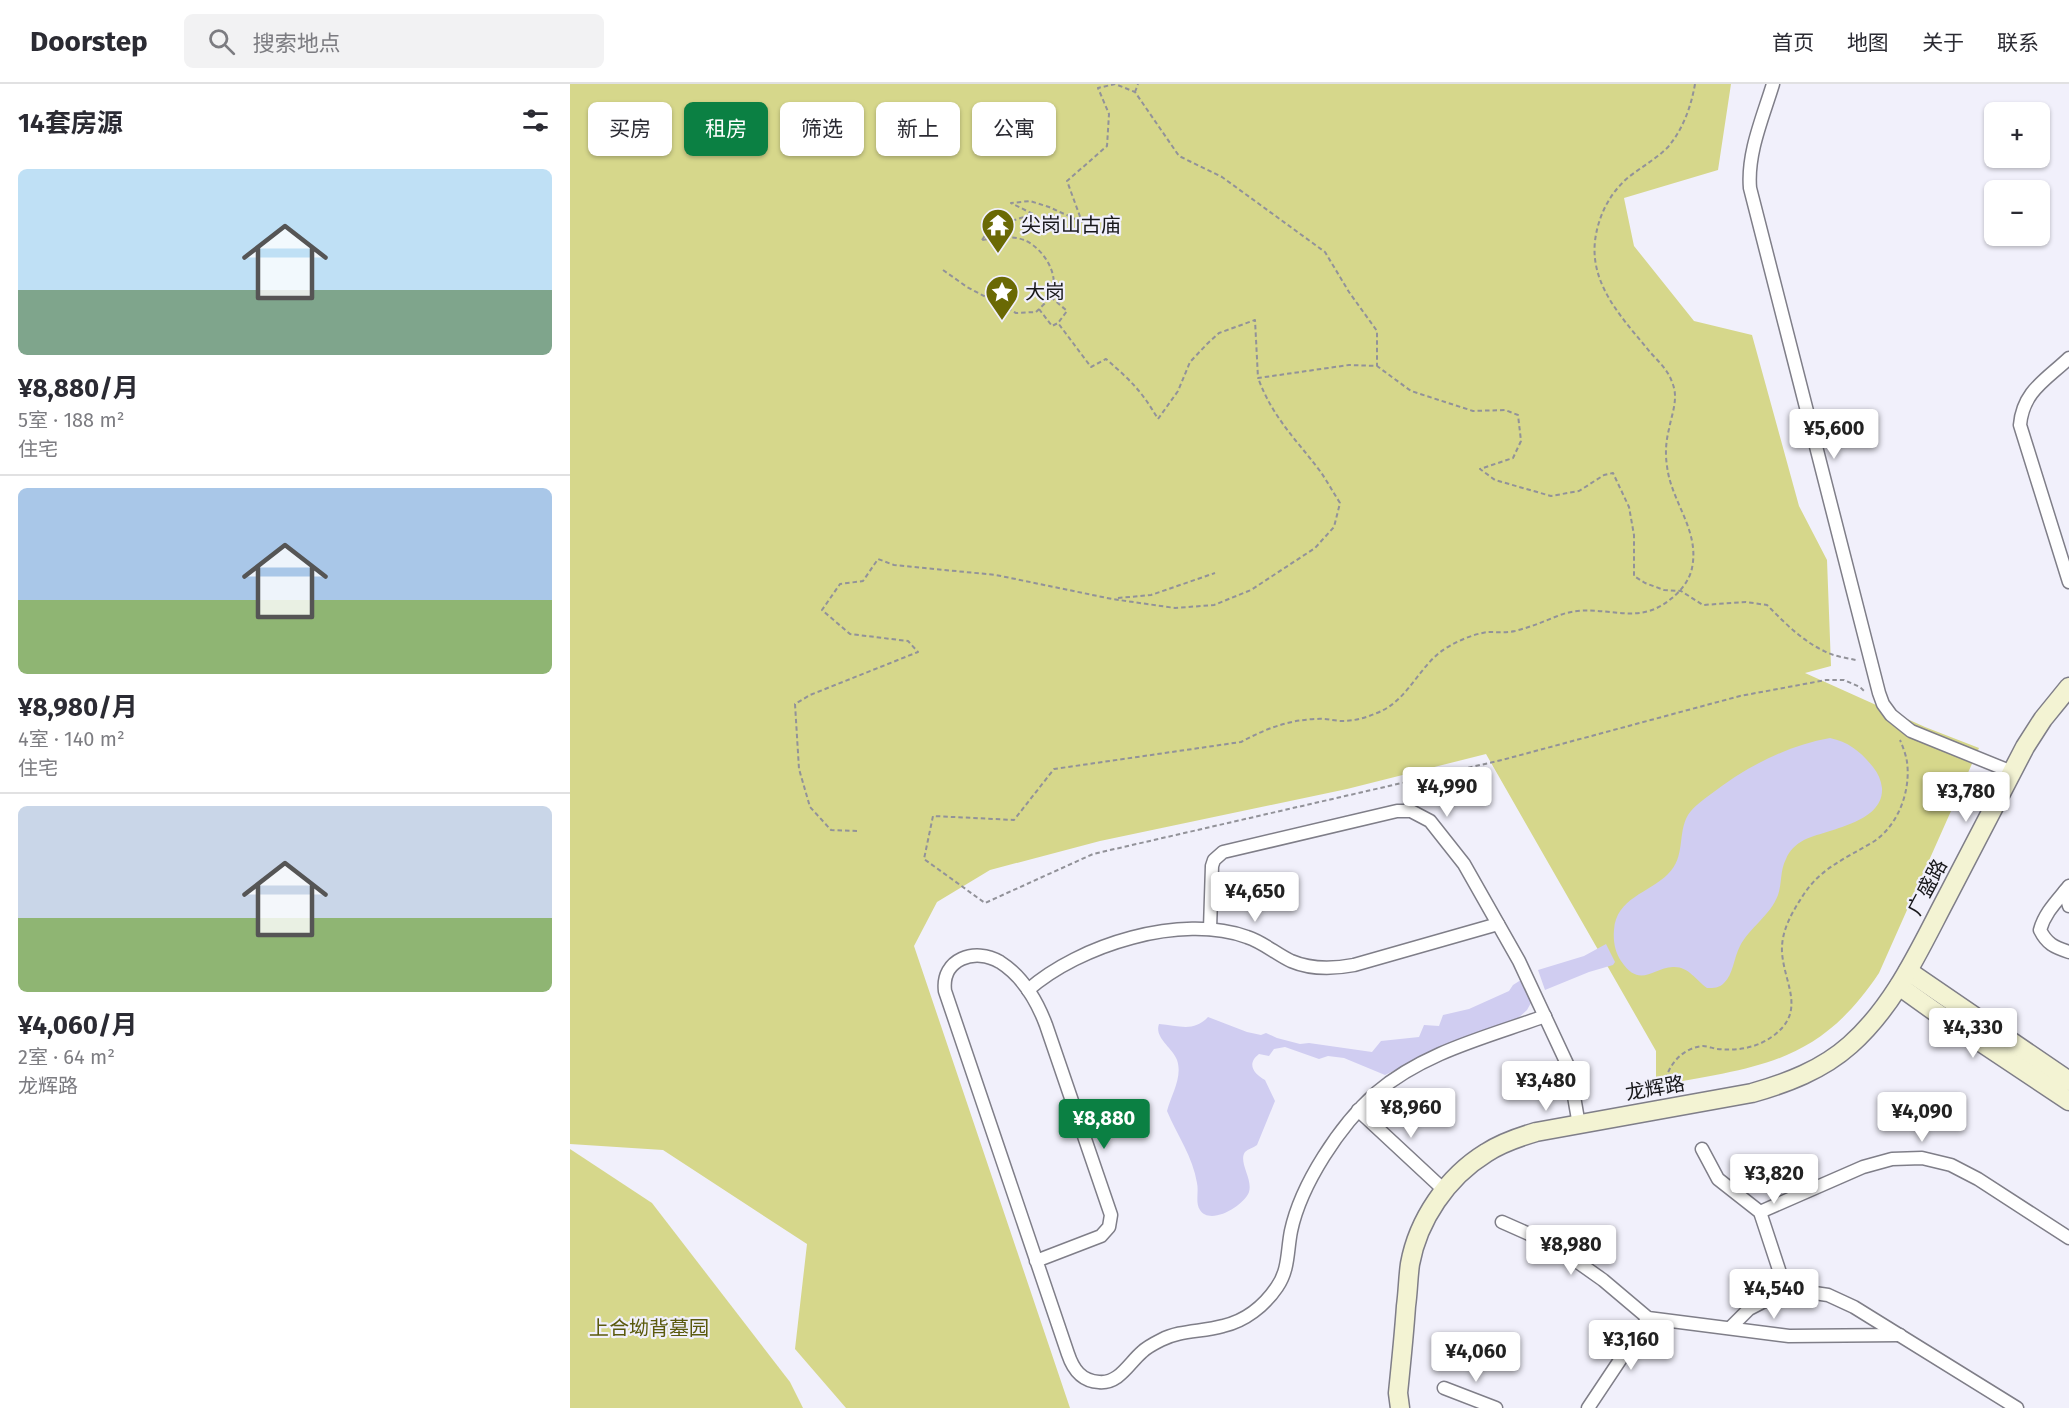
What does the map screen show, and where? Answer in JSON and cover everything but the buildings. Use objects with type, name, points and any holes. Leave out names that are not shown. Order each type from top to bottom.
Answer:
[{"type":"street","points":[[1773,84],[1750,161],[1750,188],[1870,663],[1883,704],[1900,724],[1921,736],[2012,772]]},
{"type":"street","points":[[2069,358],[2029,395],[2022,409],[2020,424],[2069,582]]},
{"type":"street","name":"广盛路","points":[[1904,979],[2012,772],[2043,719],[2069,687]]},
{"type":"street","points":[[1210,929],[1212,866],[1222,852],[1404,810],[1418,813],[1430,821],[1464,864],[1520,961],[1569,1068],[1579,1125]]},
{"type":"street","points":[[2067,888],[2069,906]]},
{"type":"street","points":[[2067,888],[2047,914],[2040,930],[2045,940],[2069,952]]},
{"type":"street","points":[[1028,990],[1063,964],[1107,945],[1167,931],[1223,930],[1249,937],[1291,961],[1311,968],[1333,969],[1498,924]]},
{"type":"street","points":[[1036,1261],[1101,1236],[1108,1227],[1111,1215],[1041,1013],[1028,990],[1000,962],[980,956],[969,956],[952,965],[946,973],[945,991],[1036,1261],[1073,1368],[1085,1379],[1100,1382],[1115,1378],[1142,1351],[1162,1339],[1184,1332],[1223,1326],[1245,1318],[1263,1304],[1278,1286],[1288,1265],[1291,1231],[1302,1198],[1329,1148],[1358,1110],[1382,1088],[1416,1065],[1446,1051],[1545,1016]]},
{"type":"street","points":[[1904,979],[2069,1081]]},
{"type":"street","points":[[1904,979],[1934,1011],[2069,1101]]},
{"type":"street","name":"龙辉路","points":[[1400,1408],[1398,1393],[1410,1264],[1429,1213],[1444,1190],[1471,1164],[1510,1140],[1536,1132],[1752,1093],[1803,1076],[1826,1063],[1855,1041],[1885,1008],[1904,979]]},
{"type":"street","points":[[1358,1110],[1444,1190]]},
{"type":"street","points":[[1702,1149],[1718,1179],[1760,1212],[1787,1294]]},
{"type":"street","points":[[1760,1212],[1863,1167],[1892,1159],[1922,1158],[1951,1165],[1978,1179],[2069,1238]]},
{"type":"street","points":[[1502,1222],[1579,1263],[1648,1318],[1789,1336],[1900,1335]]},
{"type":"street","points":[[1730,1328],[1749,1309],[1774,1296],[1801,1291],[1828,1295],[1854,1307],[2017,1408]]},
{"type":"street","points":[[1588,1408],[1648,1318]]},
{"type":"street","points":[[1444,1388],[1496,1408]]},
{"type":"path","points":[[943,270],[968,287],[1016,313],[1036,312],[1051,297],[1054,276],[1049,263],[1041,253],[1025,241],[1005,237],[982,240],[990,228],[1033,214],[1011,203],[1030,201],[1082,222],[1067,182],[1107,146],[1109,114],[1098,88],[1115,84],[1135,92],[1179,156],[1222,177],[1325,252],[1349,292],[1377,331],[1377,366]]},
{"type":"path","points":[[1135,92],[1138,84]]},
{"type":"path","points":[[1695,84],[1692,102],[1683,125],[1668,146],[1650,163],[1629,177],[1612,195],[1600,218],[1595,242],[1596,267],[1604,292],[1618,313],[1667,371],[1673,383],[1676,396],[1667,438],[1667,467],[1674,495],[1687,521],[1694,544],[1692,569],[1680,591],[1662,607],[1638,615],[1595,609],[1577,610],[1535,626],[1510,632],[1485,633],[1461,640],[1440,653],[1422,671],[1403,696],[1377,714],[1346,721],[1318,718],[1291,721],[1265,729],[1241,742],[1054,769],[1014,820],[933,816],[924,859],[985,903],[1093,854],[1502,760],[1740,696],[1826,680],[1844,680],[1860,687],[1866,693]]},
{"type":"path","points":[[1039,309],[1052,326],[1058,323],[1067,311],[1051,297]]},
{"type":"path","points":[[857,831],[831,830],[810,807],[799,769],[795,704],[810,695],[918,652],[908,641],[850,634],[822,610],[840,584],[863,581],[878,559],[894,565],[996,575],[1175,608],[1214,605],[1251,590],[1315,548],[1334,527],[1340,503],[1320,471],[1266,401],[1258,378],[1255,320],[1219,333],[1207,344],[1190,362],[1178,391],[1158,419],[1135,384],[1106,359],[1091,367],[1058,323]]},
{"type":"path","points":[[1258,378],[1349,365],[1377,366],[1411,391],[1473,411],[1505,410],[1518,415],[1521,441],[1513,458],[1480,469],[1495,480],[1551,496],[1579,491],[1604,475],[1613,473],[1629,507],[1634,535],[1634,576],[1664,590],[1680,591],[1703,605],[1746,602],[1767,605],[1785,624],[1825,652],[1870,663]]},
{"type":"path","points":[[1112,598],[1151,595],[1215,573]]},
{"type":"path","points":[[1667,1108],[1663,1092],[1666,1075],[1674,1061],[1688,1051],[1704,1046],[1730,1050],[1752,1046],[1774,1035],[1784,1026],[1791,1012],[1792,997],[1782,952],[1785,928],[1806,890],[1820,875],[1846,856],[1874,841],[1890,826],[1901,807],[1906,786],[1907,761],[1900,738]]},
{"type":"green space","points":[[570,84],[1731,84],[1718,170],[1624,198],[1634,246],[1694,321],[1752,335],[1799,506],[1827,560],[1831,666],[1805,673],[1925,727],[1979,748],[1879,973],[1856,1003],[1833,1027],[1808,1044],[1782,1057],[1755,1066],[1656,1086],[1656,1051],[1486,754],[1347,789],[1100,841],[990,870],[937,902],[914,946],[1070,1408],[846,1408],[795,1349],[807,1244],[663,1150],[570,1144]]},
{"type":"green space","name":"上合坳背墓园","points":[[570,1149],[652,1203],[790,1382],[803,1408],[570,1408]]},
{"type":"water","points":[[1830,738],[1854,748],[1873,767],[1882,785],[1880,800],[1865,817],[1804,840],[1791,851],[1784,863],[1778,895],[1740,946],[1727,980],[1718,987],[1707,988],[1687,971],[1678,967],[1666,968],[1646,975],[1634,974],[1628,969],[1619,958],[1615,946],[1616,919],[1627,903],[1660,881],[1674,867],[1685,822],[1690,812],[1724,784],[1767,759],[1798,746]]},
{"type":"water","points":[[1606,944],[1615,962],[1613,965],[1545,990],[1538,970],[1584,956]]},
{"type":"water","points":[[1524,978],[1532,1001],[1527,1010],[1517,1019],[1454,1041],[1385,1075],[1344,1058],[1328,1056],[1319,1059],[1285,1047],[1274,1049],[1269,1056],[1259,1054],[1253,1061],[1253,1068],[1265,1080],[1275,1101],[1257,1145],[1246,1151],[1243,1156],[1250,1187],[1249,1192],[1241,1203],[1219,1215],[1211,1216],[1200,1210],[1192,1164],[1167,1111],[1179,1073],[1175,1055],[1159,1034],[1159,1024],[1191,1027],[1208,1017],[1247,1032],[1261,1035],[1266,1033],[1300,1044],[1309,1043],[1372,1052],[1381,1041],[1419,1037],[1424,1025],[1439,1026],[1443,1015],[1469,1009],[1509,991],[1513,985]]},
{"type":"place","name":"尖岗山古庙","points":[[998,254]]},
{"type":"place","name":"大岗","points":[[1002,321]]}]
